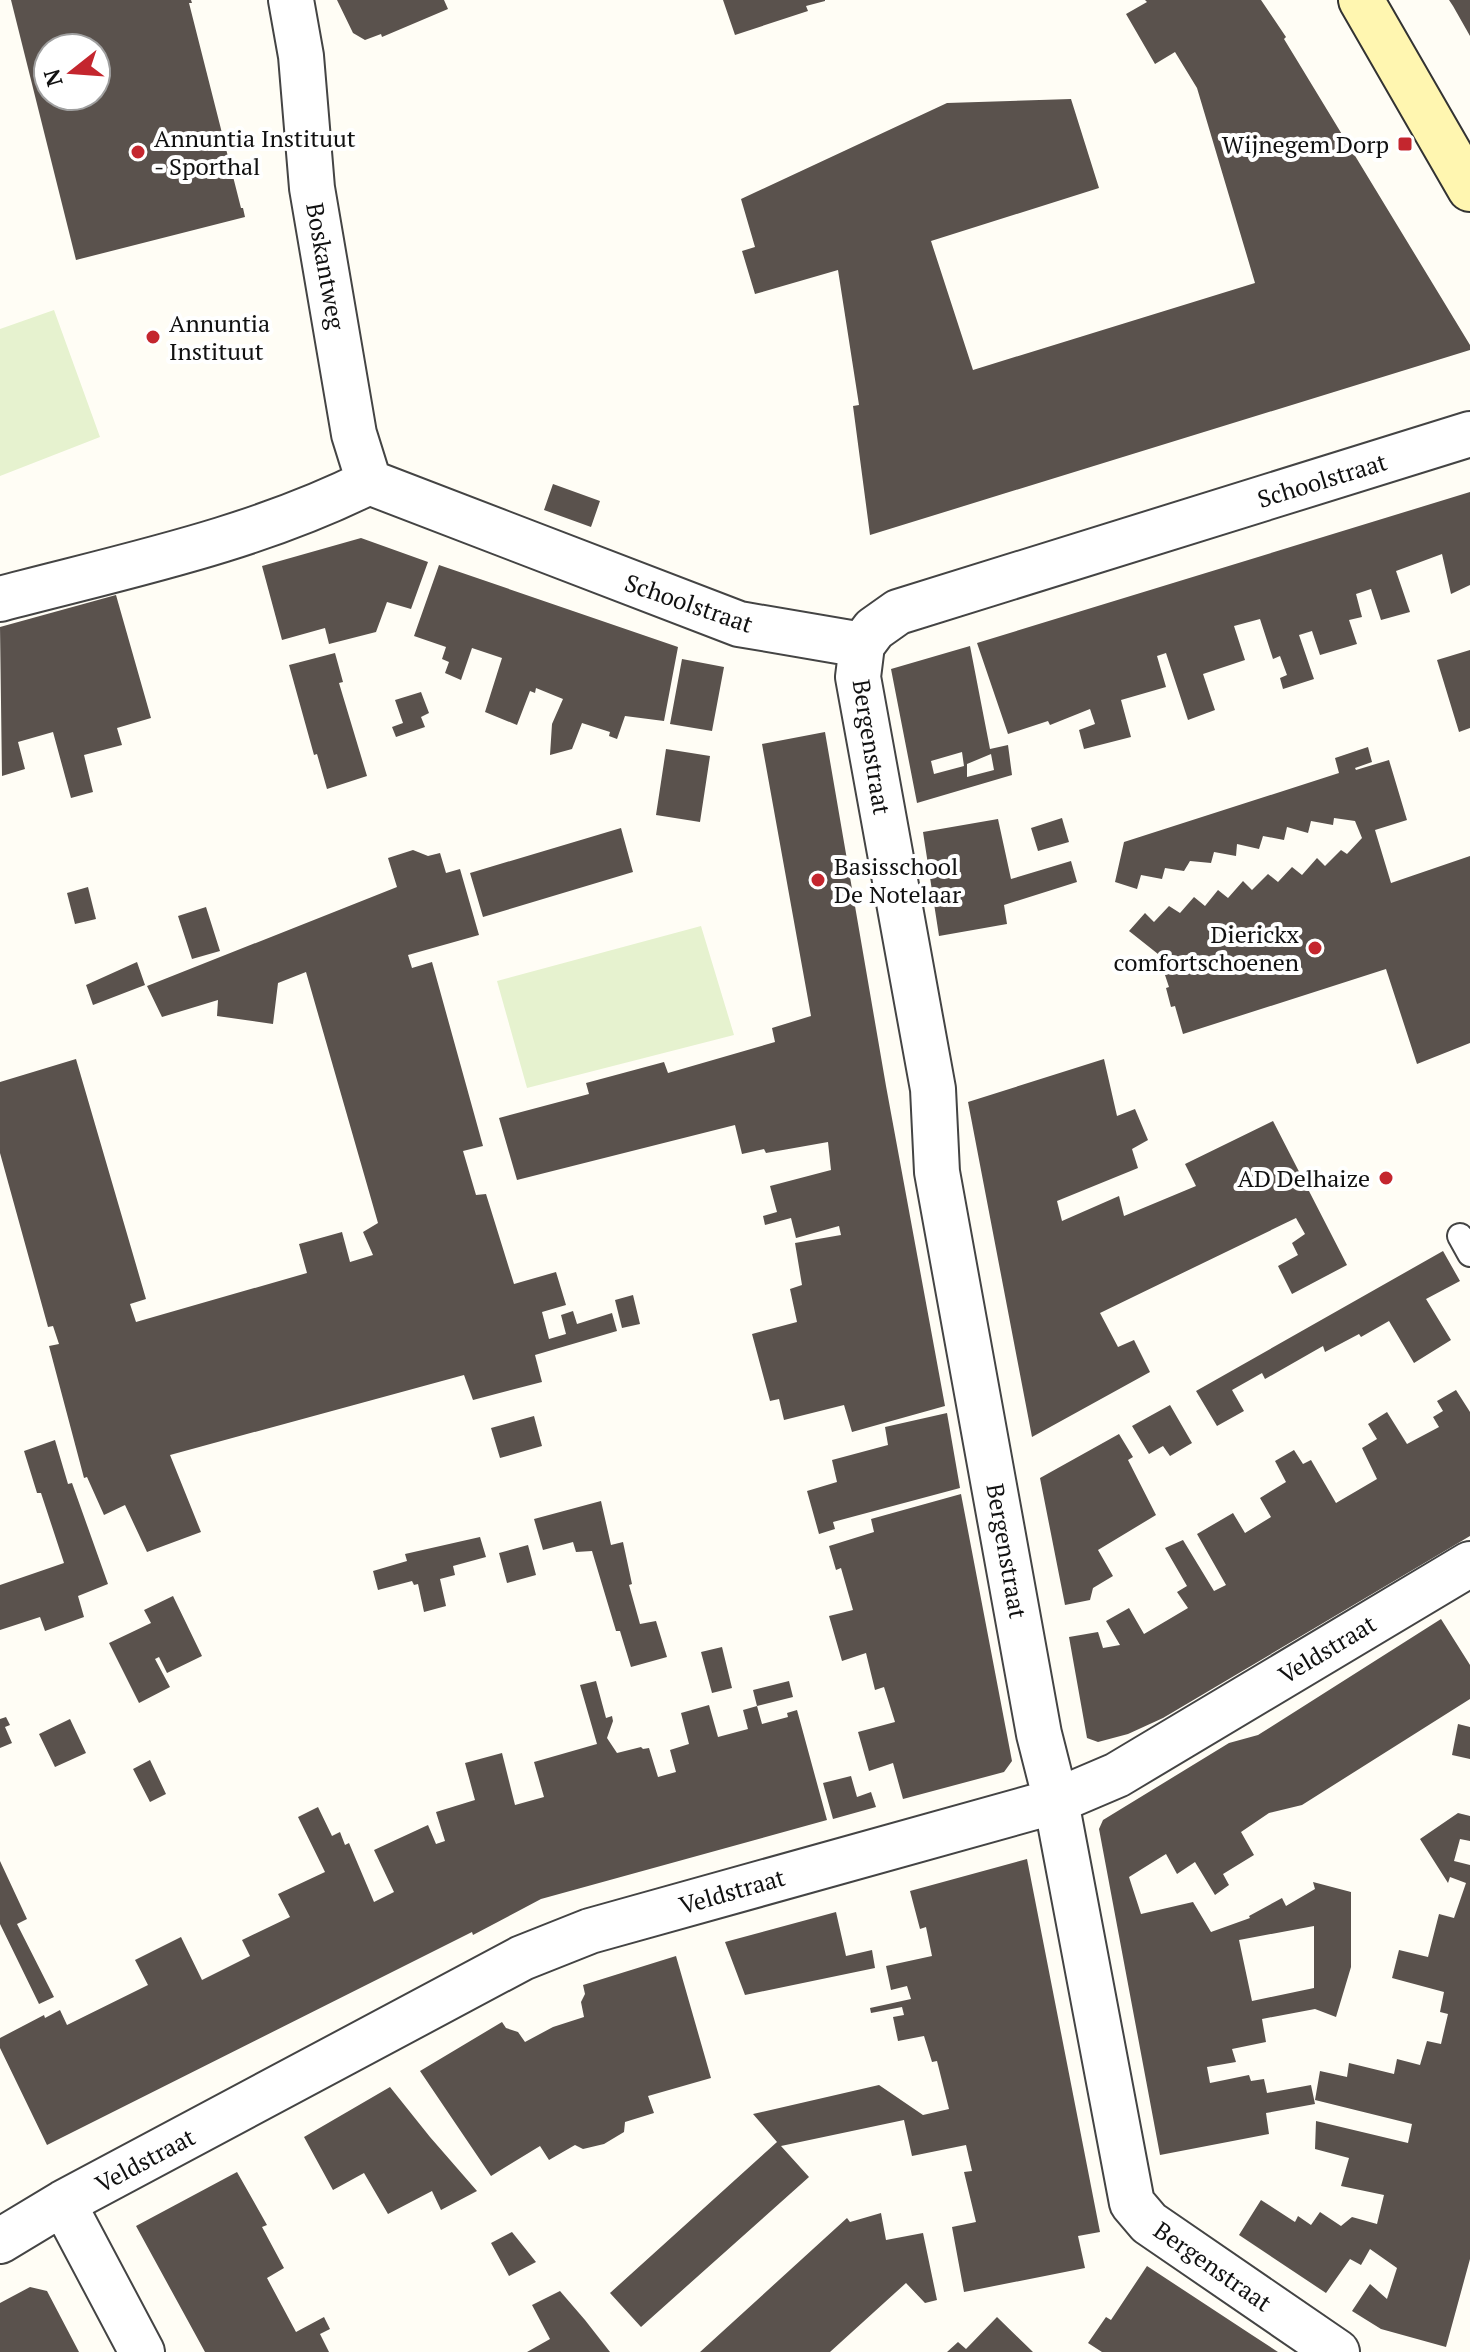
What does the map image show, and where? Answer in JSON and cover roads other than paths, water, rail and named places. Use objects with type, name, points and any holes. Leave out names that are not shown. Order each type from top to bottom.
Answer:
[{"type":"main road","points":[[1361,0],[1470,189]]},
{"type":"street","name":"Boskantweg","points":[[291,0],[301,56],[312,188],[354,434],[369,482]]},
{"type":"street","name":"Schoolstraat","points":[[369,482],[739,624],[862,645],[874,629],[898,612],[1470,434]]},
{"type":"street","points":[[0,599],[234,538],[333,500],[369,482]]},
{"type":"street","name":"Bergenstraat","points":[[862,645],[858,677],[933,1089],[937,1172],[1039,1734],[1056,1801],[1132,2203],[1149,2223],[1337,2352]]},
{"type":"street","name":"Veldstraat","points":[[0,2241],[63,2203],[522,1958],[590,1931],[1056,1801],[1117,1775],[1470,1564]]},
{"type":"street","points":[[63,2203],[142,2352]]},
{"type":"place","name":"Wijnegem Dorp","points":[[1405,144]]},
{"type":"place","name":"Annuntia Instituut - Sporthal","points":[[138,152]]},
{"type":"place","name":"Annuntia Instituut","points":[[153,337]]},
{"type":"place","name":"Basisschool De Notelaar","points":[[818,880]]},
{"type":"place","name":"Dierickx comfortschoenen","points":[[1315,948]]},
{"type":"place","name":"AD Delhaize","points":[[1386,1178]]}]
